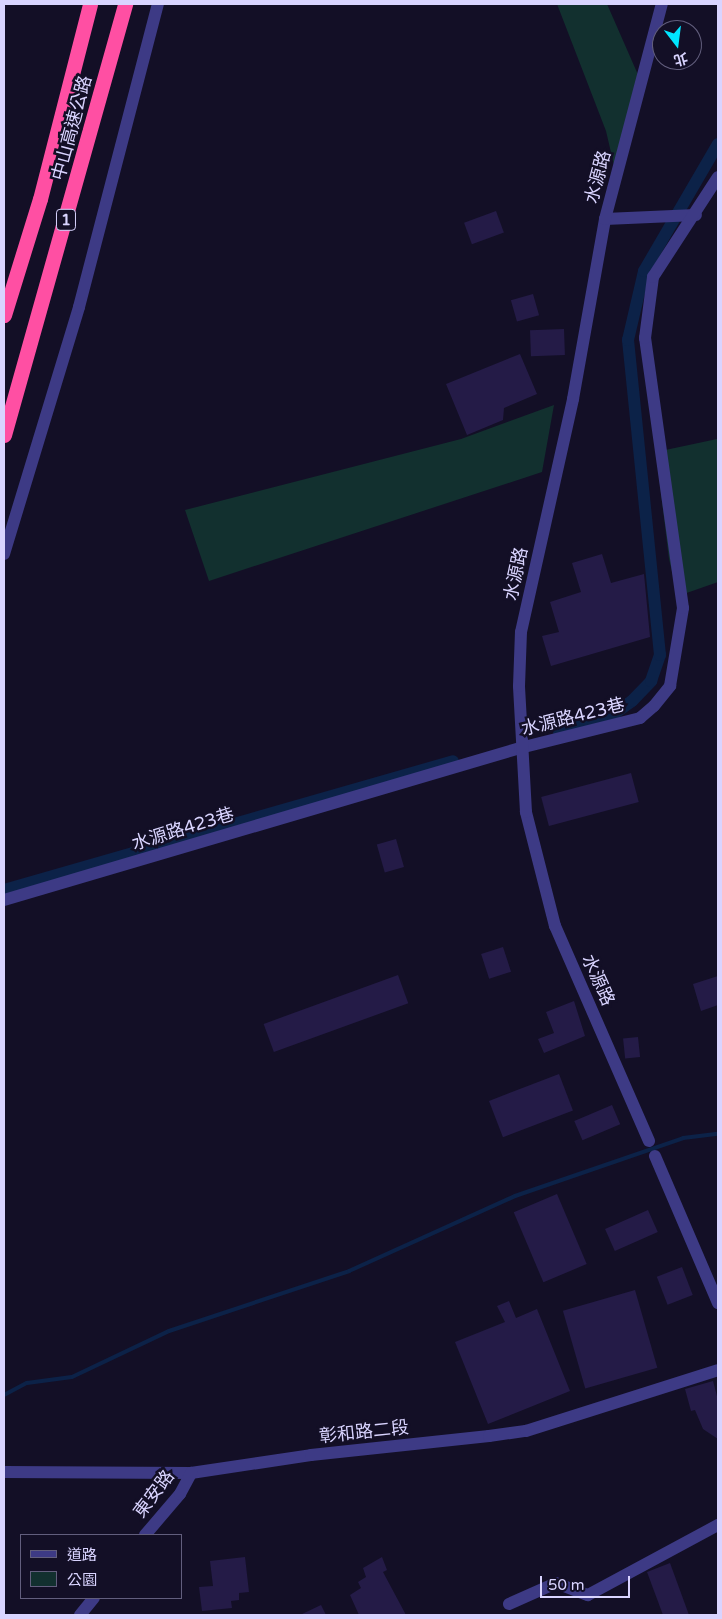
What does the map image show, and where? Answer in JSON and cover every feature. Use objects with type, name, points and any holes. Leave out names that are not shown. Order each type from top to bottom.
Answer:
[{"type":"highway","name":"中山高速公路","points":[[4,315],[40,199],[90,4]]},
{"type":"highway","name":"中山高速公路","points":[[4,435],[125,4]]},
{"type":"street","points":[[4,554],[79,307],[158,4]]},
{"type":"street","name":"水源路","points":[[648,1141],[555,926],[526,812],[520,748],[521,632],[573,399],[605,219],[662,4]]},
{"type":"street","name":"水源路423巷","points":[[4,900],[520,748],[640,718],[670,686],[683,608],[645,338],[653,277],[696,215],[718,177]]},
{"type":"street","points":[[605,219],[696,215]]},
{"type":"street","points":[[655,1156],[718,1303]]},
{"type":"street","name":"彰和路二段","points":[[4,1472],[191,1473],[311,1455],[526,1431],[718,1370]]},
{"type":"street","name":"東安路","points":[[146,1534],[180,1494],[191,1473]]},
{"type":"street","points":[[509,1604],[556,1583],[588,1595],[718,1525]]},
{"type":"street","points":[[80,1615],[93,1599]]},
{"type":"green space","points":[[557,4],[607,4],[639,77],[616,174],[606,131]]},
{"type":"green space","points":[[554,405],[542,472],[209,581],[185,510],[461,439]]},
{"type":"green space","points":[[717,439],[718,582],[678,596],[669,559],[656,452]]},
{"type":"building","points":[[496,211],[504,233],[472,244],[464,223]]},
{"type":"building","points":[[533,294],[539,315],[517,321],[511,300]]},
{"type":"building","points":[[564,329],[565,355],[531,356],[530,330]]},
{"type":"building","points":[[520,354],[537,394],[504,408],[503,420],[467,435],[446,384]]},
{"type":"building","points":[[602,554],[611,583],[644,574],[650,637],[551,666],[542,636],[559,632],[550,602],[581,592],[572,563]]},
{"type":"building","points":[[631,773],[639,802],[549,826],[541,797]]},
{"type":"building","points":[[396,839],[404,867],[385,872],[377,845]]},
{"type":"building","points":[[503,947],[511,972],[489,979],[481,954]]},
{"type":"building","points":[[398,975],[408,1003],[274,1052],[264,1024]]},
{"type":"building","points":[[718,976],[718,1005],[701,1011],[693,984]]},
{"type":"building","points":[[574,1001],[585,1036],[544,1053],[538,1039],[554,1033],[546,1012]]},
{"type":"building","points":[[638,1037],[640,1057],[625,1058],[623,1039]]},
{"type":"building","points":[[559,1074],[573,1110],[503,1137],[489,1101]]},
{"type":"building","points":[[612,1105],[620,1124],[582,1140],[574,1121]]},
{"type":"building","points":[[557,1194],[587,1264],[543,1282],[514,1212]]},
{"type":"building","points":[[648,1210],[658,1232],[615,1251],[605,1229]]},
{"type":"building","points":[[682,1267],[693,1295],[668,1305],[657,1277]]},
{"type":"building","points":[[635,1290],[657,1368],[585,1389],[563,1311]]},
{"type":"building","points":[[509,1301],[516,1318],[537,1309],[570,1391],[488,1424],[455,1342],[505,1322],[497,1306]]},
{"type":"building","points":[[713,1381],[718,1400],[718,1439],[703,1429],[695,1410],[691,1411],[685,1389]]},
{"type":"building","points":[[245,1557],[249,1592],[239,1593],[239,1600],[231,1601],[232,1608],[202,1611],[199,1587],[213,1586],[210,1561]]},
{"type":"building","points":[[382,1557],[387,1570],[383,1572],[406,1615],[359,1615],[350,1595],[361,1588],[358,1582],[366,1577],[363,1568]]},
{"type":"building","points":[[670,1563],[689,1615],[663,1615],[647,1572]]},
{"type":"building","points":[[321,1605],[326,1615],[300,1615]]},
{"type":"waterway","points":[[559,732],[607,719],[632,701],[651,681],[660,655],[628,340],[644,271],[718,144]]},
{"type":"waterway","points":[[4,890],[453,761]]},
{"type":"waterway","points":[[4,1395],[27,1383],[72,1377],[169,1331],[349,1271],[515,1196],[683,1138],[718,1134]]}]
